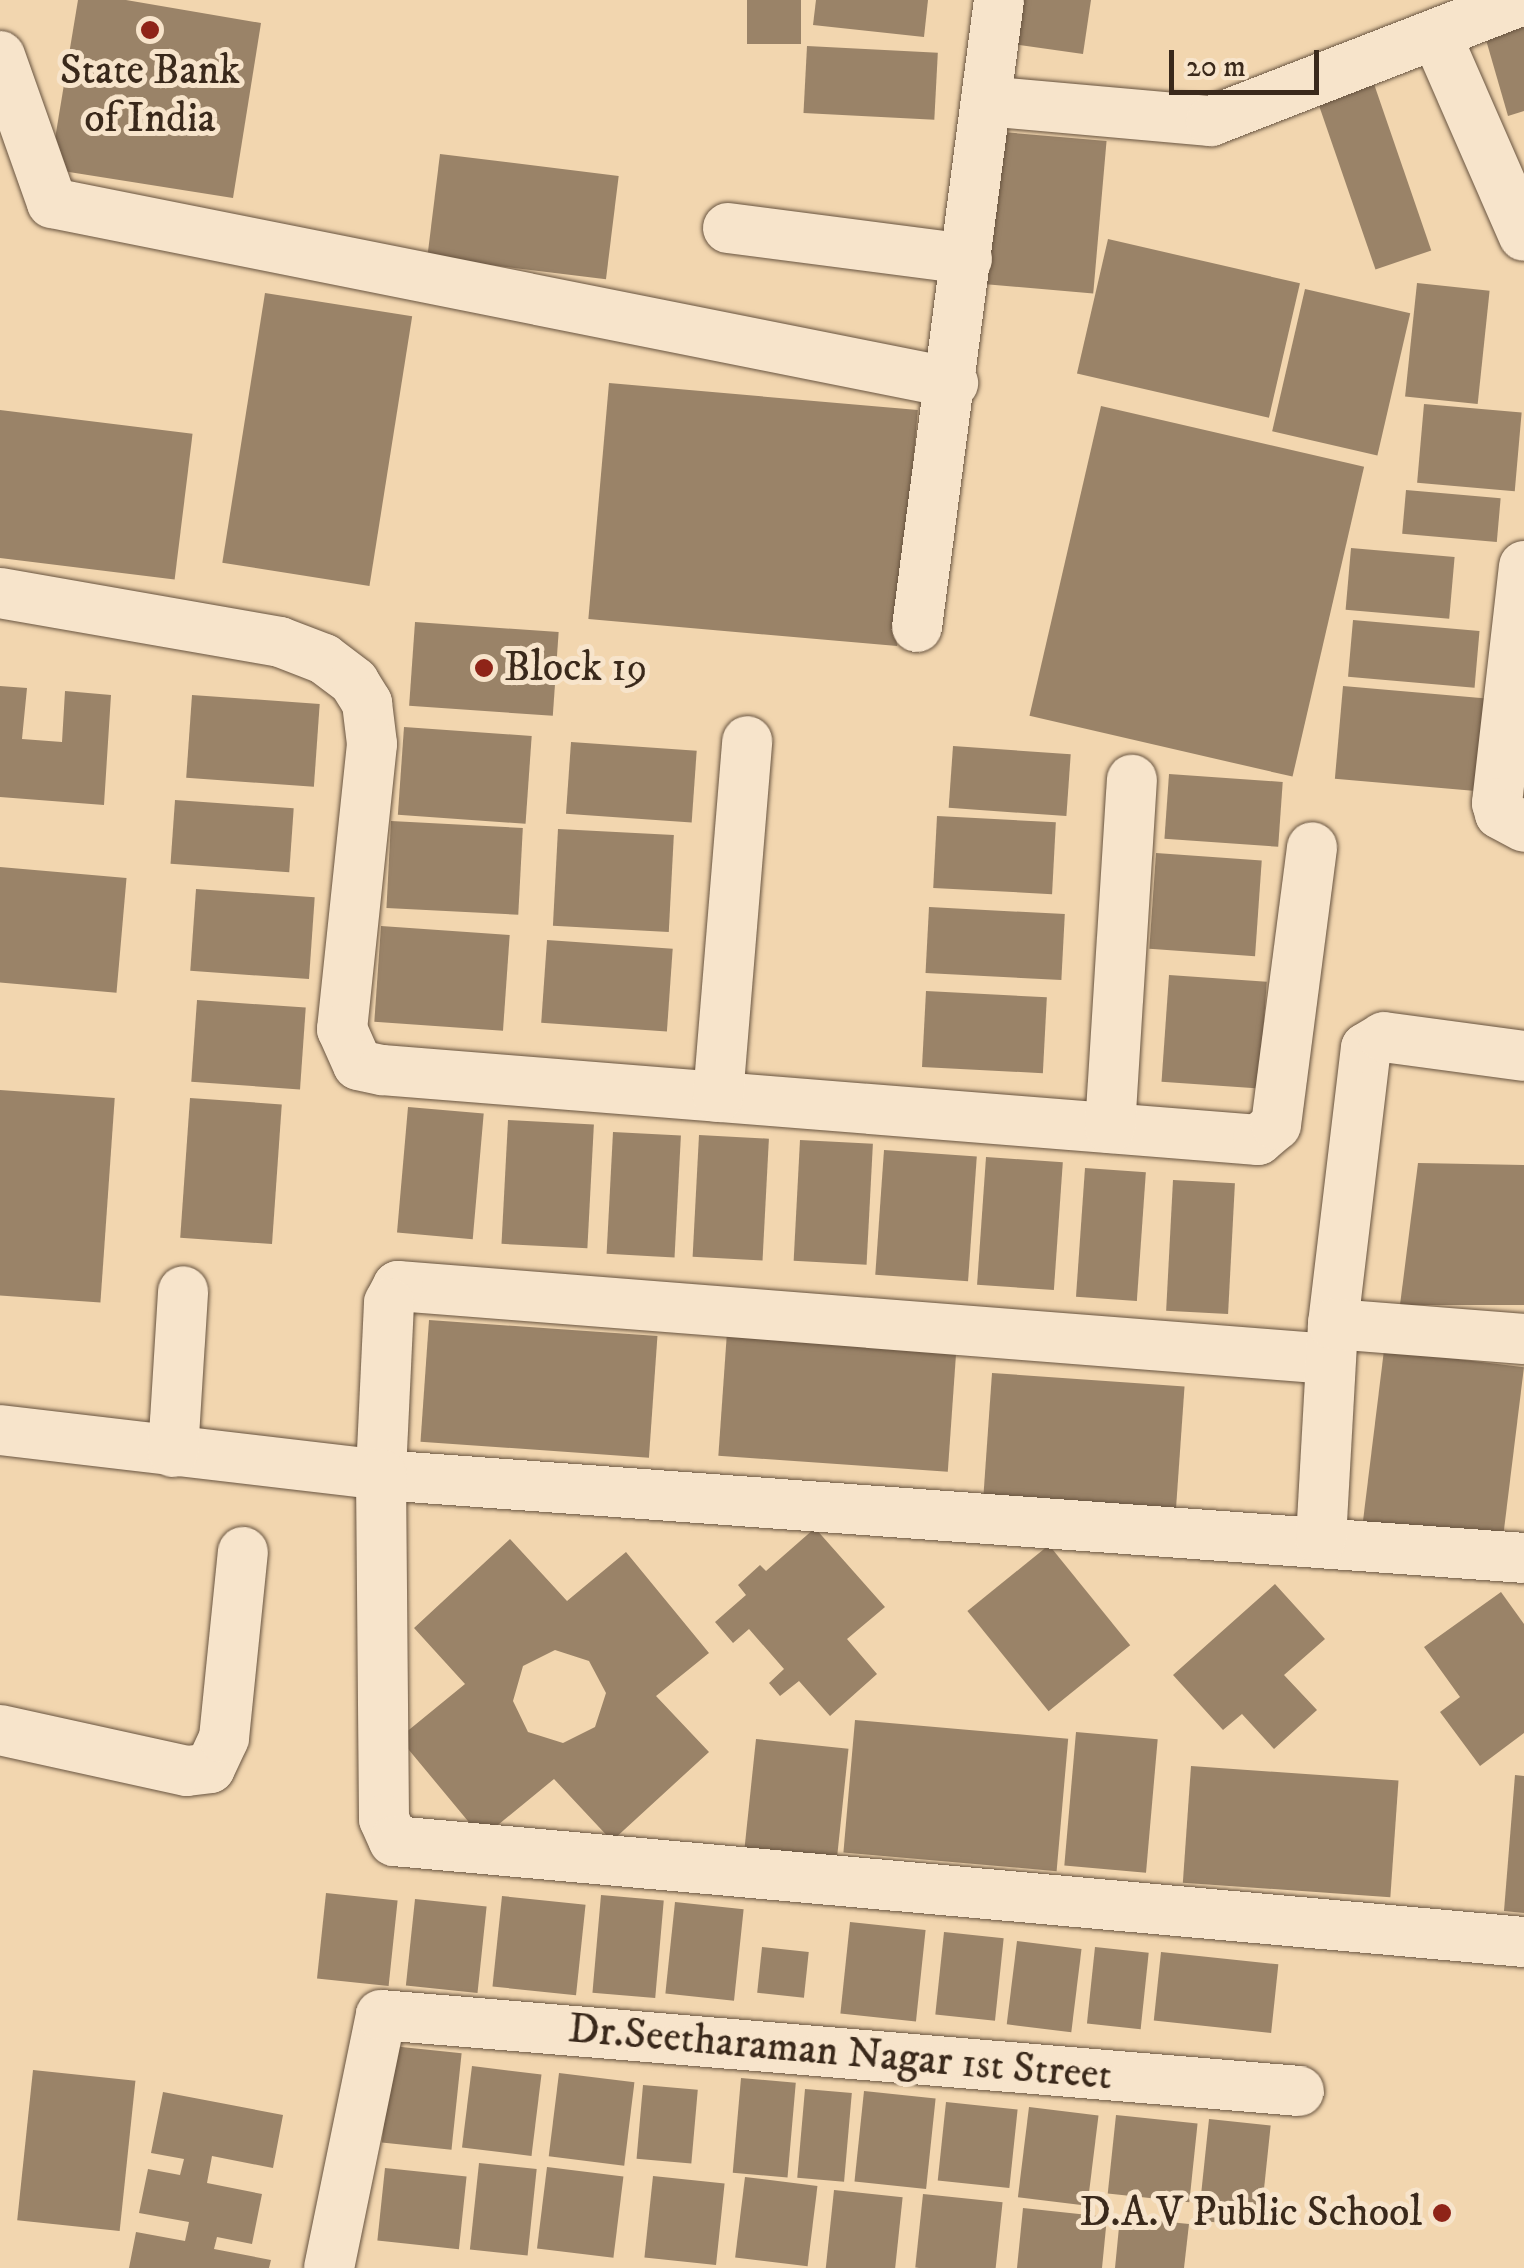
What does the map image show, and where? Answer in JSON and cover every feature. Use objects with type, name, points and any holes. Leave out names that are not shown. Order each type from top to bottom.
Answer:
[{"type":"street","points":[[916,626],[954,383],[999,0]]},
{"type":"street","points":[[986,101],[1211,121],[1523,0]]},
{"type":"street","points":[[1436,34],[1524,236]]},
{"type":"street","points":[[0,56],[52,203],[954,383]]},
{"type":"street","points":[[728,228],[968,259]]},
{"type":"street","points":[[1524,566],[1496,803],[1500,814],[1524,827]]},
{"type":"street","points":[[0,593],[280,642],[324,659],[354,682],[367,703],[372,744],[342,1029],[358,1065],[1258,1140],[1269,1135],[1276,1125],[1312,847]]},
{"type":"street","points":[[718,1097],[747,740]]},
{"type":"street","points":[[1110,1128],[1132,780]]},
{"type":"street","points":[[1321,1540],[1331,1342],[1366,1048],[1384,1037],[1524,1056]]},
{"type":"street","points":[[1524,1339],[1331,1342],[398,1286],[388,1304],[381,1475],[384,1819],[394,1841],[1524,1942]]},
{"type":"street","points":[[172,1452],[183,1290]]},
{"type":"street","points":[[0,1430],[381,1475],[1321,1540],[1524,1558]]},
{"type":"street","points":[[0,1730],[186,1771],[210,1768],[224,1738],[243,1552]]},
{"type":"street","name":"Dr.Seetharaman Nagar 1st Street","points":[[329,2268],[381,2015],[1299,2091]]},
{"type":"street","points":[[329,2268],[340,2268]]},
{"type":"building","points":[[78,0],[126,0],[261,23],[233,198],[50,169]]},
{"type":"building","points":[[747,0],[801,0],[801,44],[747,44]]},
{"type":"building","points":[[816,0],[928,0],[924,37],[813,25]]},
{"type":"building","points":[[1019,0],[1091,0],[1083,54],[1013,44]]},
{"type":"building","points":[[1524,14],[1524,111],[1508,116],[1482,26]]},
{"type":"building","points":[[807,46],[938,53],[934,120],[803,113]]},
{"type":"building","points":[[1374,84],[1431,250],[1376,270],[1318,103]]},
{"type":"building","points":[[991,131],[1107,141],[1093,294],[978,283]]},
{"type":"building","points":[[440,154],[619,176],[606,279],[427,257]]},
{"type":"building","points":[[1108,239],[1300,283],[1269,418],[1077,373]]},
{"type":"building","points":[[1417,283],[1490,291],[1478,404],[1405,396]]},
{"type":"building","points":[[1305,289],[1410,313],[1377,456],[1272,431]]},
{"type":"building","points":[[265,293],[412,316],[369,586],[222,563]]},
{"type":"building","points":[[609,383],[918,410],[897,646],[588,619]]},
{"type":"building","points":[[1424,404],[1522,413],[1515,491],[1417,483]]},
{"type":"building","points":[[1101,406],[1364,467],[1293,777],[1029,716]]},
{"type":"building","points":[[0,410],[193,434],[175,580],[0,558]]},
{"type":"building","points":[[1406,490],[1501,498],[1497,542],[1402,534]]},
{"type":"building","points":[[1351,548],[1455,557],[1449,619],[1346,610]]},
{"type":"building","points":[[1353,620],[1480,631],[1475,688],[1348,677]]},
{"type":"building","name":"Block 19","points":[[415,622],[559,632],[553,716],[409,706]]},
{"type":"building","points":[[0,686],[27,688],[22,739],[62,742],[65,691],[111,695],[104,805],[0,797]]},
{"type":"building","points":[[1343,686],[1486,699],[1478,791],[1335,779]]},
{"type":"building","points":[[192,695],[320,704],[314,787],[186,778]]},
{"type":"building","points":[[404,727],[532,736],[526,824],[398,815]]},
{"type":"building","points":[[571,742],[697,751],[692,823],[566,814]]},
{"type":"building","points":[[953,746],[1071,754],[1066,816],[949,808]]},
{"type":"building","points":[[1169,774],[1283,782],[1278,847],[1164,839]]},
{"type":"building","points":[[175,800],[294,808],[289,872],[171,864]]},
{"type":"building","points":[[937,816],[1056,822],[1052,894],[933,888]]},
{"type":"building","points":[[391,821],[523,828],[518,915],[386,908]]},
{"type":"building","points":[[558,829],[674,835],[669,932],[553,926]]},
{"type":"building","points":[[1156,853],[1262,860],[1255,956],[1149,949]]},
{"type":"building","points":[[0,867],[127,878],[116,993],[0,982]]},
{"type":"building","points":[[196,889],[315,897],[309,979],[190,971]]},
{"type":"building","points":[[929,907],[1065,914],[1061,980],[926,973]]},
{"type":"building","points":[[381,926],[510,935],[503,1031],[374,1022]]},
{"type":"building","points":[[547,940],[673,949],[667,1032],[541,1023]]},
{"type":"building","points":[[1169,975],[1267,982],[1259,1089],[1162,1082]]},
{"type":"building","points":[[926,991],[1047,997],[1043,1073],[922,1067]]},
{"type":"building","points":[[197,1000],[306,1008],[300,1089],[191,1082]]},
{"type":"building","points":[[0,1090],[115,1098],[100,1303],[0,1296]]},
{"type":"building","points":[[190,1098],[282,1104],[272,1244],[180,1238]]},
{"type":"building","points":[[408,1107],[484,1114],[473,1239],[397,1233]]},
{"type":"building","points":[[508,1120],[594,1125],[587,1248],[502,1244]]},
{"type":"building","points":[[613,1132],[681,1136],[675,1257],[607,1254]]},
{"type":"building","points":[[699,1135],[769,1139],[763,1260],[693,1257]]},
{"type":"building","points":[[800,1140],[873,1144],[867,1265],[794,1261]]},
{"type":"building","points":[[884,1150],[977,1156],[968,1281],[875,1275]]},
{"type":"building","points":[[986,1157],[1063,1162],[1054,1290],[977,1285]]},
{"type":"building","points":[[1418,1163],[1524,1165],[1524,1305],[1400,1305]]},
{"type":"building","points":[[1085,1168],[1146,1172],[1137,1301],[1076,1297]]},
{"type":"building","points":[[1173,1180],[1235,1183],[1228,1314],[1166,1311]]},
{"type":"building","points":[[429,1320],[657,1336],[649,1458],[420,1442]]},
{"type":"building","points":[[727,1332],[956,1348],[948,1472],[718,1456]]},
{"type":"building","points":[[1384,1350],[1524,1367],[1502,1545],[1362,1528]]},
{"type":"building","points":[[992,1373],[1185,1386],[1176,1508],[983,1495]]},
{"type":"building","points":[[815,1528],[885,1607],[847,1639],[877,1674],[830,1716],[799,1681],[780,1696],[769,1683],[784,1669],[749,1629],[733,1643],[715,1622],[746,1595],[738,1585],[760,1565],[766,1571]]},
{"type":"building","points":[[510,1539],[567,1601],[626,1552],[709,1653],[656,1696],[709,1752],[612,1841],[554,1779],[482,1838],[399,1738],[465,1684],[414,1628]],"holes":[[[555,1650],[589,1661],[606,1693],[595,1727],[563,1743],[528,1732],[513,1701],[523,1666]]]},
{"type":"building","points":[[1049,1545],[1130,1645],[1049,1711],[967,1611]]},
{"type":"building","points":[[1275,1584],[1325,1639],[1284,1675],[1317,1710],[1274,1749],[1242,1714],[1223,1730],[1173,1675]]},
{"type":"building","points":[[1501,1592],[1524,1624],[1524,1733],[1480,1766],[1440,1712],[1460,1697],[1424,1647]]},
{"type":"building","points":[[855,1720],[1068,1739],[1057,1871],[843,1852]]},
{"type":"building","points":[[1076,1732],[1158,1739],[1146,1873],[1064,1865]]},
{"type":"building","points":[[756,1739],[848,1749],[837,1860],[744,1850]]},
{"type":"building","points":[[1191,1766],[1398,1781],[1390,1897],[1183,1883]]},
{"type":"building","points":[[1515,1775],[1524,1776],[1524,1913],[1504,1911]]},
{"type":"building","points":[[326,1893],[398,1901],[389,1986],[317,1979]]},
{"type":"building","points":[[601,1895],[664,1900],[655,1998],[592,1993]]},
{"type":"building","points":[[502,1896],[586,1905],[576,1995],[492,1987]]},
{"type":"building","points":[[415,1899],[487,1907],[478,1993],[406,1986]]},
{"type":"building","points":[[675,1902],[744,1909],[734,2001],[665,1993]]},
{"type":"building","points":[[850,1922],[926,1930],[916,2021],[840,2013]]},
{"type":"building","points":[[944,1932],[1004,1938],[995,2021],[935,2015]]},
{"type":"building","points":[[1017,1941],[1082,1949],[1071,2032],[1007,2024]]},
{"type":"building","points":[[762,1947],[809,1952],[804,1998],[757,1993]]},
{"type":"building","points":[[1095,1947],[1149,1953],[1141,2029],[1087,2024]]},
{"type":"building","points":[[1161,1952],[1278,1964],[1271,2033],[1154,2021]]},
{"type":"building","points":[[392,2046],[462,2053],[451,2150],[382,2142]]},
{"type":"building","points":[[472,2066],[541,2075],[531,2156],[462,2147]]},
{"type":"building","points":[[33,2070],[135,2081],[120,2231],[17,2220]]},
{"type":"building","points":[[559,2073],[634,2082],[624,2166],[549,2156]]},
{"type":"building","points":[[741,2078],[796,2083],[788,2177],[733,2173]]},
{"type":"building","points":[[643,2085],[698,2090],[691,2164],[637,2159]]},
{"type":"building","points":[[805,2089],[852,2093],[844,2182],[797,2178]]},
{"type":"building","points":[[864,2091],[936,2099],[926,2189],[854,2182]]},
{"type":"building","points":[[163,2092],[283,2115],[273,2168],[212,2156],[207,2183],[262,2194],[252,2244],[217,2237],[214,2249],[271,2260],[269,2268],[129,2268],[136,2232],[185,2241],[189,2222],[139,2213],[148,2169],[180,2175],[184,2159],[151,2153]]},
{"type":"building","points":[[946,2102],[1018,2110],[1009,2188],[938,2181]]},
{"type":"building","points":[[1029,2107],[1098,2116],[1087,2206],[1018,2197]]},
{"type":"building","points":[[1116,2115],[1198,2124],[1189,2202],[1108,2194]]},
{"type":"building","points":[[1209,2119],[1271,2125],[1260,2227],[1198,2220]]},
{"type":"building","points":[[479,2163],[537,2169],[528,2256],[470,2250]]},
{"type":"building","points":[[547,2167],[623,2176],[613,2258],[537,2248]]},
{"type":"building","points":[[385,2168],[467,2177],[459,2249],[377,2241]]},
{"type":"building","points":[[653,2176],[725,2184],[716,2265],[644,2258]]},
{"type":"building","points":[[745,2177],[817,2186],[808,2266],[735,2257]]},
{"type":"building","points":[[834,2190],[903,2197],[895,2268],[826,2268]]},
{"type":"building","points":[[923,2194],[1003,2202],[996,2268],[915,2268]]},
{"type":"building","points":[[1023,2208],[1107,2217],[1102,2268],[1017,2268]]},
{"type":"building","points":[[1120,2217],[1189,2224],[1184,2268],[1115,2268]]},
{"type":"place","name":"State Bank of India","points":[[150,30]]},
{"type":"place","name":"Block 19","points":[[484,668]]},
{"type":"place","name":"D.A.V Public School","points":[[1442,2213]]}]
